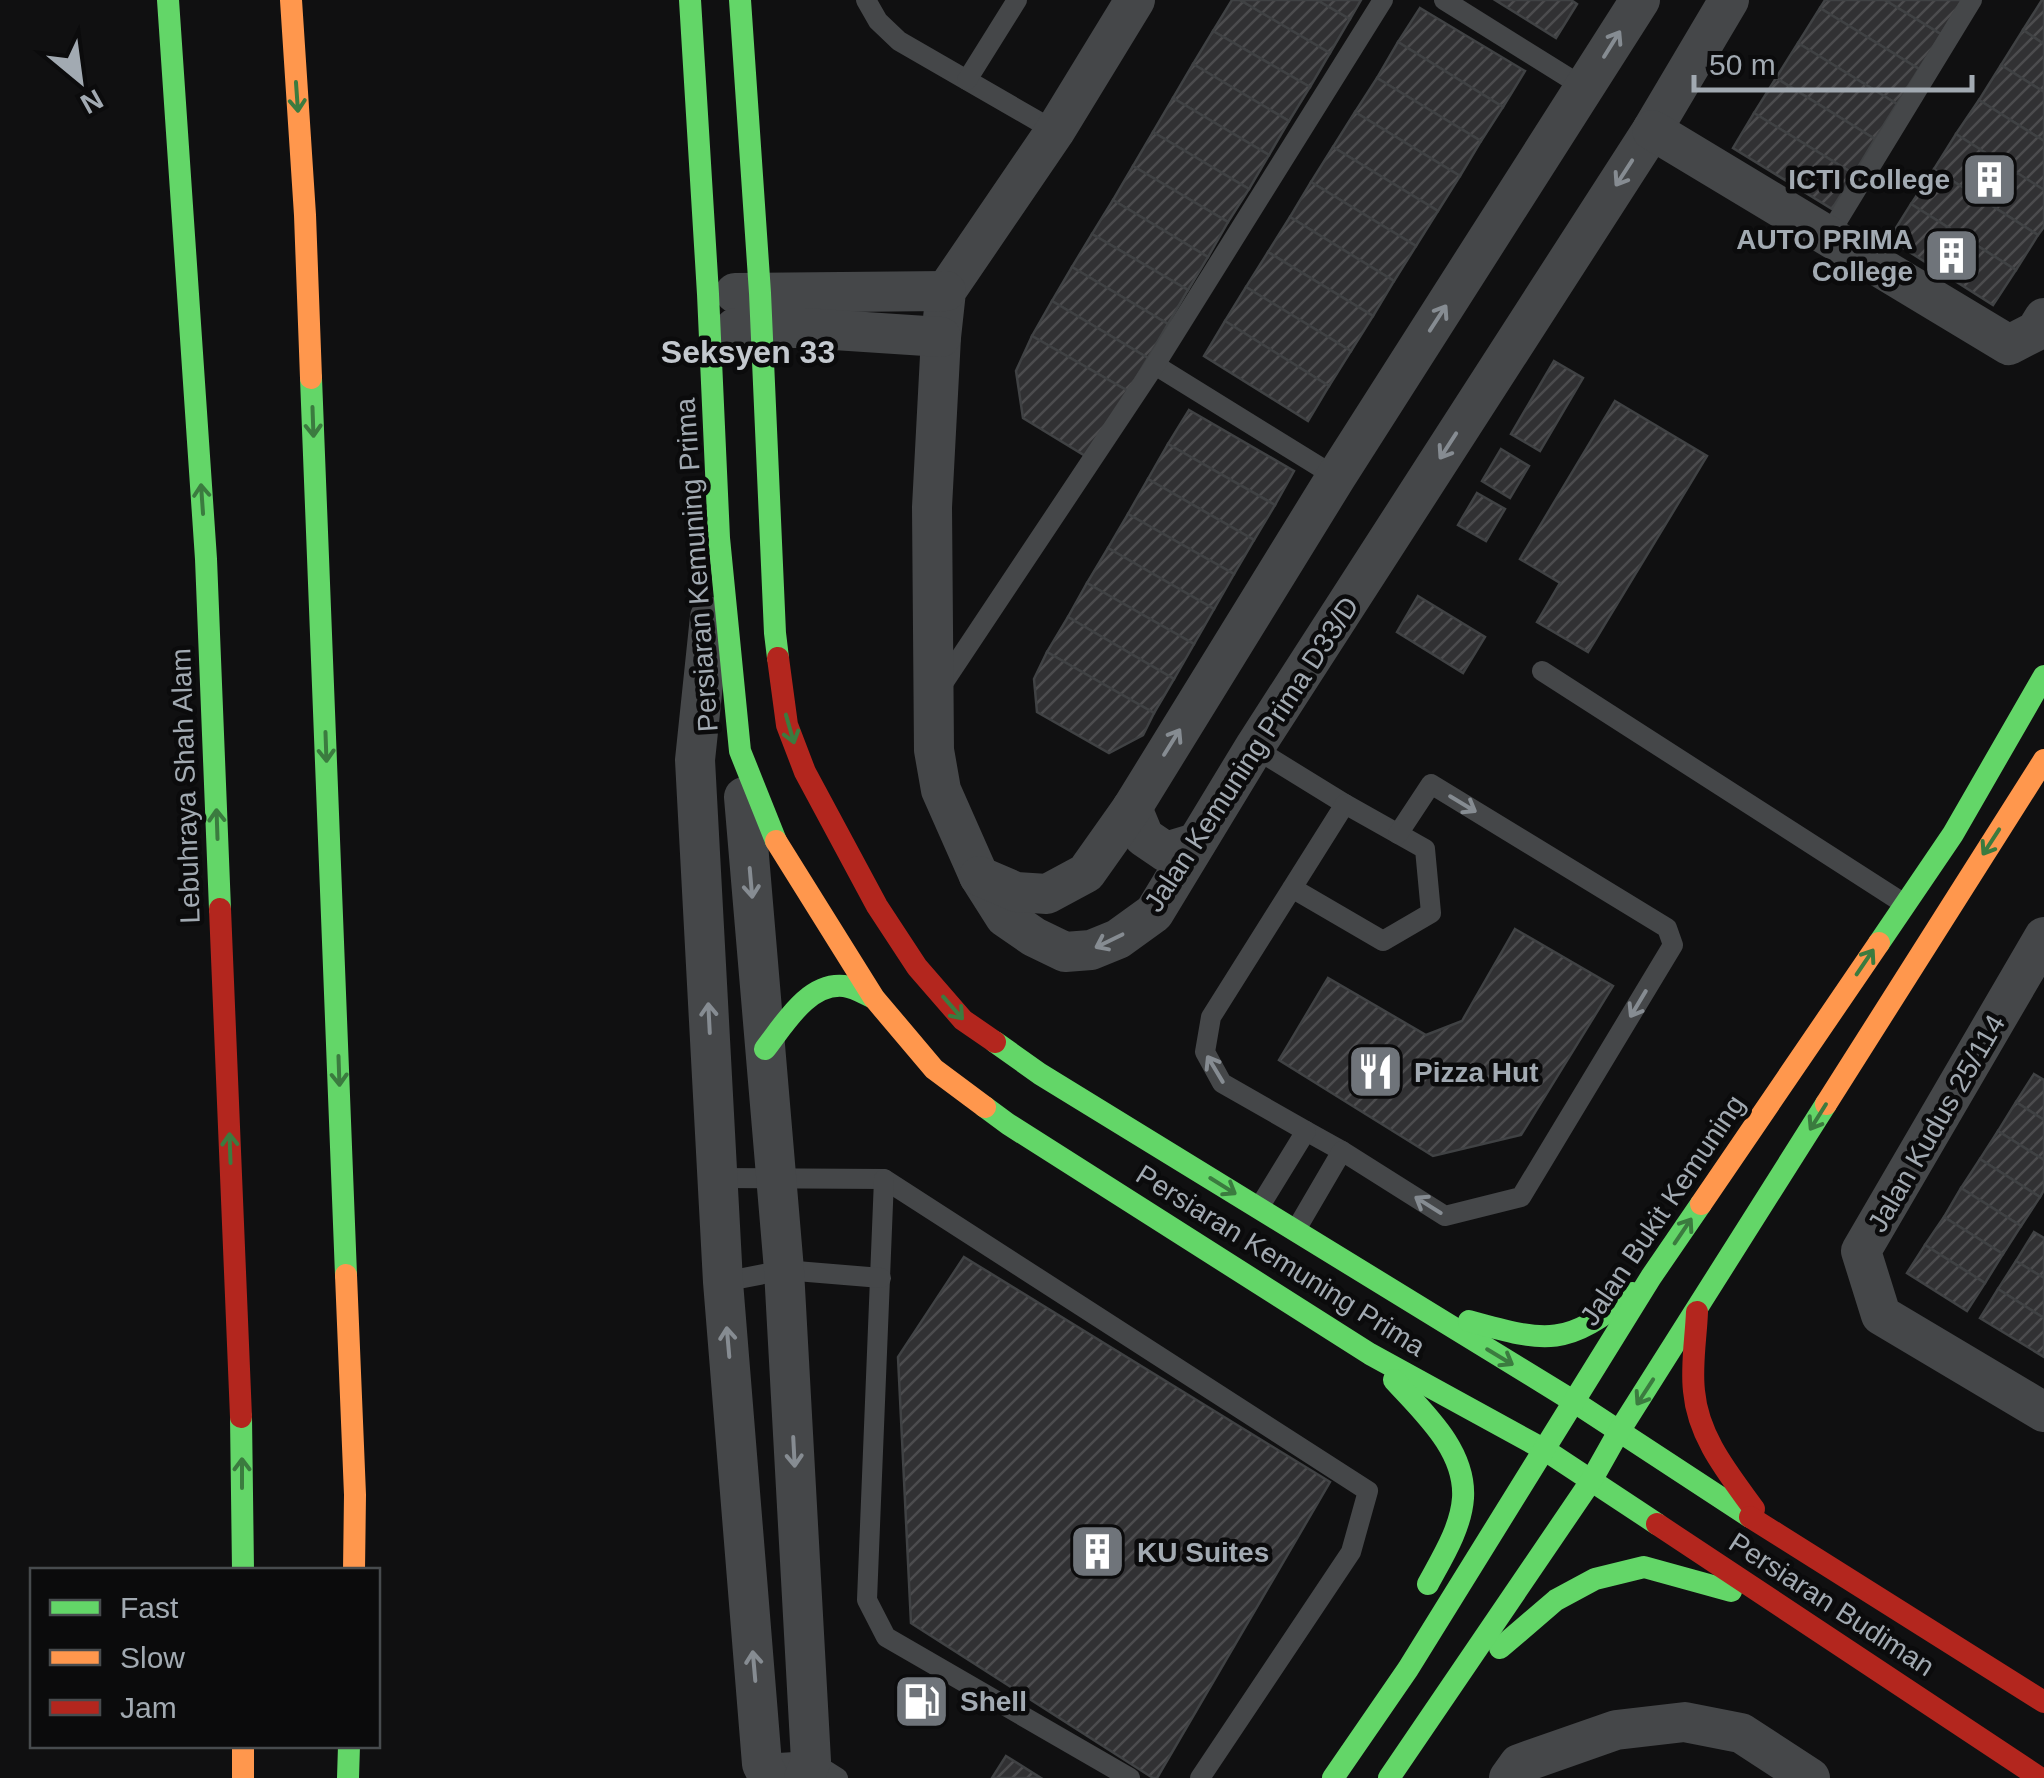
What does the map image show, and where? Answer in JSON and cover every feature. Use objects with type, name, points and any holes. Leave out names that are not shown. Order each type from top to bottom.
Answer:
[{"type":"main road","name":"Lebuhraya Shah Alam","points":[[168,0],[206,559],[242,1447],[242,1568]]},
{"type":"main road","points":[[291,0],[306,215],[356,1496],[354,1568]]},
{"type":"main road","name":"Persiaran Kemuning Prima","points":[[690,0],[719,538],[740,751],[771,832],[874,998],[934,1069],[1008,1124],[1370,1354],[1544,1450],[1590,1480]]},
{"type":"main road","name":"Persiaran Kemuning Prima","points":[[740,0],[761,310],[775,633],[787,725],[805,772],[877,906],[917,967],[963,1020],[1040,1074],[1573,1401],[1618,1433]]},
{"type":"main road","name":"Jalan Bukit Kemuning","points":[[1332,1778],[1408,1669],[1651,1278],[1953,834],[2044,676]]},
{"type":"main road","points":[[1389,1778],[1590,1480],[2044,760]]},
{"type":"main road","points":[[765,1049],[800,1006],[821,990],[843,986],[874,998]]},
{"type":"main road","points":[[1396,1293],[1529,1338],[1574,1333],[1592,1325],[1651,1278]]},
{"type":"main road","points":[[1698,1309],[1696,1411],[1721,1462],[1768,1528]]},
{"type":"main road","points":[[1370,1354],[1438,1429],[1459,1468],[1463,1497],[1452,1537],[1416,1613],[1408,1669]]},
{"type":"main road","name":"Persiaran Budiman","points":[[1618,1433],[2044,1702]]},
{"type":"main road","name":"Persiaran Budiman","points":[[1590,1480],[2040,1778]]},
{"type":"main road","points":[[1418,1734],[1510,1637],[1556,1600],[1595,1579],[1644,1568],[1777,1604]]},
{"type":"main road","points":[[243,1748],[243,1778]]},
{"type":"main road","points":[[348,1778],[349,1748]]},
{"type":"street","points":[[709,311],[761,310],[946,292],[1055,131],[1136,0]]},
{"type":"street","points":[[979,876],[1016,892],[1048,894],[1086,873],[1132,808],[1336,477],[1640,0]]},
{"type":"street","name":"Jalan Kemuning Prima D33/D","points":[[946,292],[932,508],[934,750],[941,790],[979,876],[1005,917],[1065,952],[1091,950],[1118,938],[1154,913],[1254,748],[1652,130],[1729,0]]},
{"type":"street","points":[[1652,130],[2009,346],[2036,331],[2044,318]]},
{"type":"street","points":[[761,310],[804,328],[941,338]]},
{"type":"street","points":[[719,538],[695,760],[723,1282],[765,1771]]},
{"type":"street","points":[[775,633],[740,751],[784,1270],[818,1772]]},
{"type":"street","points":[[1132,808],[1144,837],[1166,852],[1196,843]]},
{"type":"street","name":"Jalan Kudus 25/114","points":[[2044,937],[1861,1251],[1880,1315],[2044,1412]]},
{"type":"street","points":[[1510,1778],[1519,1764],[1616,1730],[1685,1722],[1741,1733],[1810,1778]]},
{"type":"lane","points":[[866,0],[878,21],[898,41],[1055,131]]},
{"type":"lane","points":[[967,80],[1017,0]]},
{"type":"lane","points":[[934,696],[1155,365],[1382,0]]},
{"type":"lane","points":[[1444,0],[1585,88]]},
{"type":"lane","points":[[1828,236],[1972,0]]},
{"type":"lane","points":[[1155,365],[1336,477]]},
{"type":"lane","points":[[1542,671],[1937,927]]},
{"type":"lane","points":[[1254,748],[1425,849],[1431,913],[1383,942],[1292,888]]},
{"type":"lane","points":[[1345,804],[1212,1018],[1206,1052],[1222,1082],[1445,1216],[1521,1198],[1674,945],[1667,928],[1431,784],[1398,834]]},
{"type":"lane","points":[[1258,1208],[1306,1131]]},
{"type":"lane","points":[[1296,1231],[1342,1152]]},
{"type":"lane","points":[[718,1178],[884,1179],[1368,1491],[1350,1552],[1200,1778]]},
{"type":"lane","points":[[884,1179],[866,1600],[886,1638],[1130,1778]]},
{"type":"lane","points":[[723,1282],[784,1270],[881,1278]]},
{"type":"lane","points":[[765,1771],[818,1772]]},
{"type":"building","points":[[1232,0],[1240,0],[1330,53],[1310,87],[1213,31]]},
{"type":"building","points":[[1240,0],[1317,0],[1350,19],[1330,53]]},
{"type":"building","points":[[1317,0],[1361,0],[1350,19]]},
{"type":"building","points":[[1495,0],[1571,0],[1577,4],[1556,38]]},
{"type":"building","points":[[1825,0],[1885,0],[1941,34],[1919,69],[1820,8]]},
{"type":"building","points":[[1885,0],[1962,0],[1941,34]]},
{"type":"building","points":[[2044,0],[2044,44],[2023,30]]},
{"type":"building","points":[[1420,8],[1525,71],[1503,107],[1398,42]]},
{"type":"building","points":[[1820,8],[1919,69],[1897,104],[1798,43]]},
{"type":"building","points":[[2023,30],[2044,44],[2044,92],[2001,65]]},
{"type":"building","points":[[1213,31],[1310,87],[1289,121],[1193,64]]},
{"type":"building","points":[[1398,42],[1503,107],[1481,141],[1377,78]]},
{"type":"building","points":[[1798,43],[1897,104],[1875,139],[1776,78]]},
{"type":"building","points":[[1193,64],[1289,121],[1269,155],[1173,98]]},
{"type":"building","points":[[2001,65],[2044,92],[2044,141],[1979,100]]},
{"type":"building","points":[[1377,78],[1481,141],[1460,176],[1355,112]]},
{"type":"building","points":[[1776,78],[1875,139],[1854,174],[1754,113]]},
{"type":"building","points":[[1173,98],[1269,155],[1249,189],[1153,132]]},
{"type":"building","points":[[1979,100],[2044,141],[2044,190],[1956,134]]},
{"type":"building","points":[[1355,112],[1460,176],[1438,211],[1333,147]]},
{"type":"building","points":[[1754,113],[1854,174],[1832,209],[1733,148]]},
{"type":"building","points":[[1153,132],[1249,189],[1228,222],[1133,166]]},
{"type":"building","name":"ICTI College","points":[[1956,134],[2044,190],[2044,227],[2038,235],[1934,169]]},
{"type":"building","points":[[1333,147],[1438,211],[1416,246],[1311,182]]},
{"type":"building","points":[[1133,166],[1228,222],[1208,257],[1113,200]]},
{"type":"building","points":[[1934,169],[2038,235],[2016,270],[1911,204]]},
{"type":"building","points":[[1311,182],[1416,246],[1394,281],[1290,217]]},
{"type":"building","points":[[1113,200],[1208,257],[1188,290],[1092,234]]},
{"type":"building","name":"AUTO PRIMA College","points":[[1911,204],[2016,270],[1993,305],[1889,239]]},
{"type":"building","points":[[1290,217],[1394,281],[1373,316],[1268,252]]},
{"type":"building","points":[[1092,234],[1188,290],[1168,324],[1072,267]]},
{"type":"building","points":[[1268,252],[1373,316],[1351,351],[1246,287]]},
{"type":"building","points":[[1072,267],[1168,324],[1148,358],[1052,301]]},
{"type":"building","points":[[1246,287],[1351,351],[1329,386],[1225,321]]},
{"type":"building","points":[[1052,301],[1148,358],[1128,391],[1032,336]]},
{"type":"building","points":[[1225,321],[1329,386],[1308,421],[1204,356]]},
{"type":"building","points":[[1032,336],[1128,391],[1087,457],[1023,418],[1016,371]]},
{"type":"building","points":[[1554,361],[1583,378],[1540,451],[1511,434]]},
{"type":"building","points":[[1615,401],[1707,456],[1588,652],[1537,622],[1560,583],[1520,559]]},
{"type":"building","points":[[1189,410],[1294,471],[1275,505],[1168,444]]},
{"type":"building","points":[[1168,444],[1275,505],[1254,540],[1148,479]]},
{"type":"building","points":[[1501,449],[1529,466],[1510,498],[1482,481]]},
{"type":"building","points":[[1148,479],[1254,540],[1234,574],[1128,514]]},
{"type":"building","points":[[1477,493],[1505,509],[1486,541],[1458,525]]},
{"type":"building","points":[[1128,514],[1234,574],[1214,609],[1108,548]]},
{"type":"building","points":[[1108,548],[1214,609],[1194,644],[1087,583]]},
{"type":"building","points":[[1087,583],[1194,644],[1174,679],[1068,617]]},
{"type":"building","points":[[1418,596],[1485,637],[1463,673],[1397,632]]},
{"type":"building","points":[[1068,617],[1174,679],[1154,713],[1047,652]]},
{"type":"building","points":[[1047,652],[1154,713],[1143,735],[1109,753],[1037,712],[1034,679]]},
{"type":"building","points":[[1515,929],[1613,986],[1521,1135],[1433,1156],[1279,1060],[1328,978],[1426,1035],[1462,1021]]},
{"type":"building","points":[[2034,1074],[2044,1080],[2044,1120],[2016,1102]]},
{"type":"building","points":[[2016,1102],[2044,1120],[2044,1160],[1998,1131]]},
{"type":"building","points":[[1998,1131],[2044,1160],[2044,1190],[2040,1197],[1980,1159]]},
{"type":"building","points":[[1980,1159],[2040,1197],[2021,1226],[1961,1188]]},
{"type":"building","points":[[1961,1188],[2021,1226],[2003,1254],[1944,1217]]},
{"type":"building","points":[[1944,1217],[2003,1254],[1985,1283],[1925,1245]]},
{"type":"building","points":[[2034,1232],[2044,1238],[2044,1278],[2016,1261]]},
{"type":"building","points":[[1925,1245],[1985,1283],[1967,1311],[1907,1273]]},
{"type":"building","name":"KU Suites","points":[[964,1257],[1330,1482],[1157,1778],[911,1623],[898,1357]]},
{"type":"building","points":[[2016,1261],[2044,1278],[2044,1318],[1998,1289]]},
{"type":"building","points":[[1998,1289],[2044,1318],[2044,1357],[1980,1318]]},
{"type":"building","points":[[1006,1756],[1041,1778],[992,1778]]},
{"type":"traffic: fast","points":[[168,0],[206,559],[220,909]]},
{"type":"traffic: fast","points":[[690,0],[719,538],[740,751],[776,841]]},
{"type":"traffic: fast","points":[[740,0],[760,293],[778,658]]},
{"type":"traffic: fast","points":[[311,378],[346,1275]]},
{"type":"traffic: fast","points":[[1879,943],[1953,834],[2044,676]]},
{"type":"traffic: fast","points":[[765,1049],[798,1007],[819,991],[844,986],[874,998]]},
{"type":"traffic: fast","points":[[995,1042],[1040,1074],[1573,1401],[1750,1517]]},
{"type":"traffic: fast","points":[[1389,1778],[1591,1481],[1826,1104]]},
{"type":"traffic: fast","points":[[985,1107],[1370,1354],[1545,1450],[1657,1524]]},
{"type":"traffic: fast","points":[[1333,1778],[1408,1669],[1651,1277],[1701,1204]]},
{"type":"traffic: fast","points":[[1469,1321],[1519,1334],[1556,1335],[1590,1323],[1632,1293]]},
{"type":"traffic: fast","points":[[1394,1380],[1440,1433],[1458,1464],[1462,1480],[1459,1520],[1428,1584]]},
{"type":"traffic: fast","points":[[241,1417],[243,1568]]},
{"type":"traffic: fast","points":[[1500,1648],[1556,1600],[1595,1579],[1644,1567],[1731,1591]]},
{"type":"traffic: fast","points":[[348,1778],[349,1748]]},
{"type":"traffic: slow","points":[[291,0],[311,378]]},
{"type":"traffic: slow","points":[[1826,1104],[2044,760]]},
{"type":"traffic: slow","points":[[776,841],[874,998],[934,1069],[985,1107]]},
{"type":"traffic: slow","points":[[1701,1204],[1879,943]]},
{"type":"traffic: slow","points":[[346,1275],[354,1568]]},
{"type":"traffic: slow","points":[[243,1748],[243,1778]]},
{"type":"traffic: jam","points":[[778,658],[787,725],[805,772],[877,906],[917,967],[963,1020],[995,1042]]},
{"type":"traffic: jam","points":[[220,909],[241,1417]]},
{"type":"traffic: jam","points":[[1697,1312],[1693,1371],[1701,1424],[1716,1454],[1754,1509]]},
{"type":"traffic: jam","points":[[1750,1517],[2044,1702]]},
{"type":"traffic: jam","points":[[1657,1524],[2040,1778]]},
{"type":"place","name":"ICTI College","points":[[1989,179]]},
{"type":"place","name":"AUTO PRIMA College","points":[[1952,255]]},
{"type":"place","name":"Pizza Hut","points":[[1375,1072]]},
{"type":"place","name":"KU Suites","points":[[1098,1552]]},
{"type":"place","name":"Shell","points":[[921,1701]]},
{"type":"district","name":"Seksyen 33","points":[[748,352]]}]
